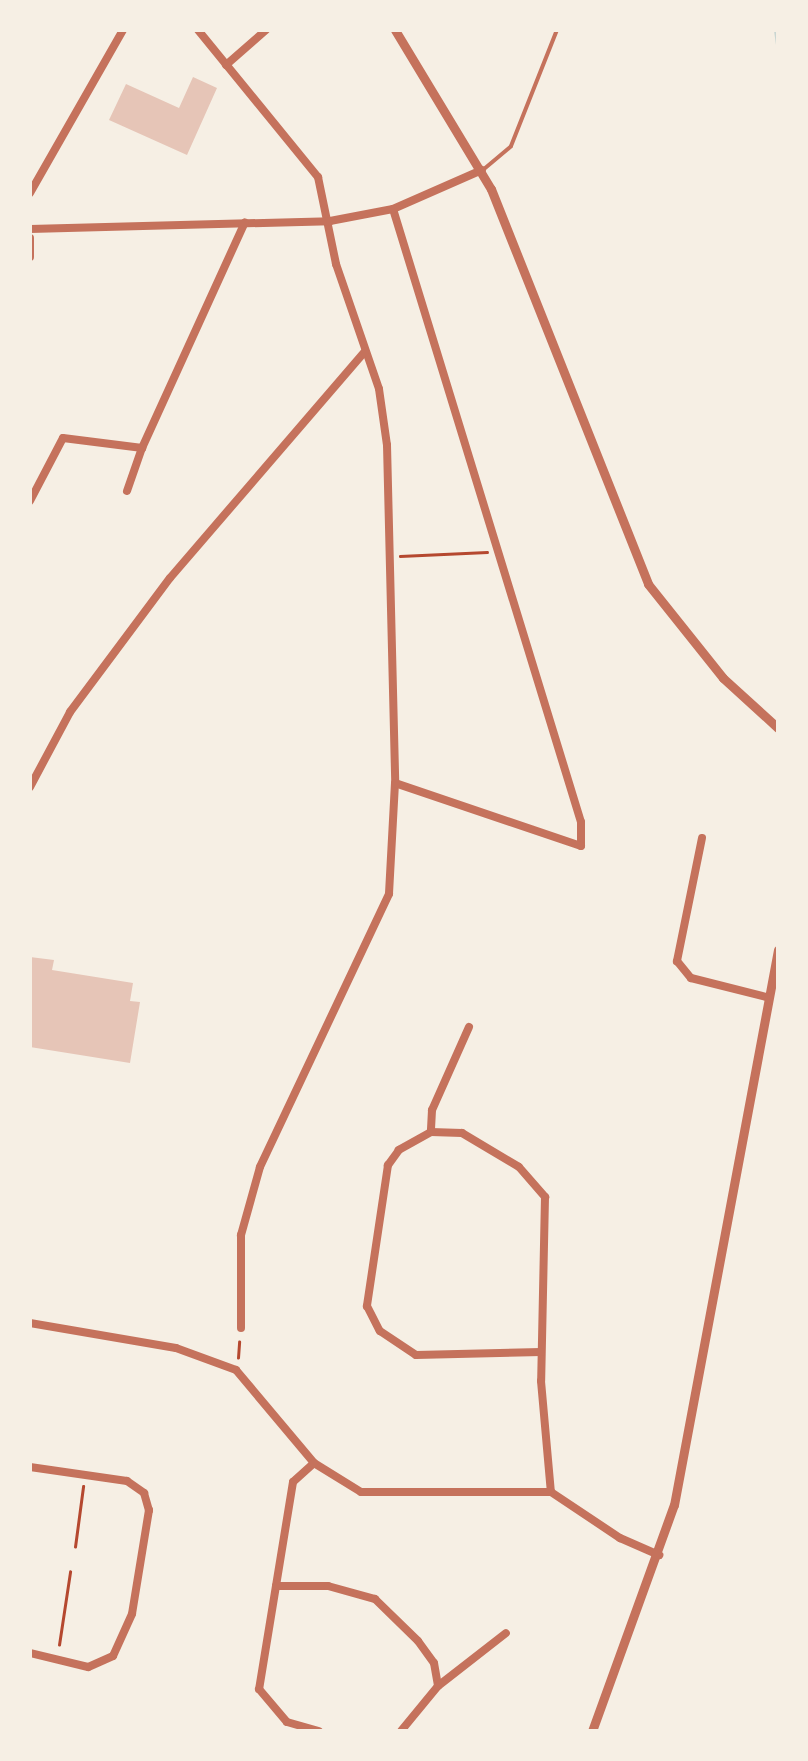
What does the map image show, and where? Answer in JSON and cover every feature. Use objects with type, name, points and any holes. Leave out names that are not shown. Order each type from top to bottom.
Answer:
[{"type":"street","points":[[30,194],[124,30]]},
{"type":"street","points":[[198,30],[318,178],[336,264],[386,418],[386,556],[395,783],[388,894],[379,924],[255,1184],[241,1235],[241,1328]]},
{"type":"street","points":[[226,65],[266,30]]},
{"type":"street","points":[[395,30],[482,170],[634,559],[684,635],[778,728]]},
{"type":"street","points":[[30,229],[330,221],[393,209],[482,170]]},
{"type":"street","points":[[393,209],[581,822],[581,846],[395,783]]},
{"type":"street","points":[[127,490],[142,448],[245,222]]},
{"type":"street","points":[[30,238],[30,257]]},
{"type":"street","points":[[30,787],[70,712],[170,578],[365,351]]},
{"type":"street","points":[[30,501],[63,438],[142,448]]},
{"type":"street","points":[[702,838],[677,960],[691,978],[766,996]]},
{"type":"street","points":[[592,1731],[659,1555],[708,1344],[766,996],[778,950]]},
{"type":"street","points":[[431,1132],[432,1110],[469,1027]]},
{"type":"street","points":[[540,1352],[416,1355],[380,1331],[367,1306],[388,1165],[398,1150],[431,1132],[462,1134],[519,1168],[545,1197],[540,1352],[551,1492]]},
{"type":"street","points":[[30,1323],[176,1348],[236,1370],[314,1463],[361,1492],[551,1492],[620,1538],[659,1555]]},
{"type":"street","points":[[314,1463],[293,1482],[258,1688],[287,1722],[319,1731]]},
{"type":"street","points":[[30,1468],[85,1470],[127,1481],[144,1493],[146,1534],[132,1614],[112,1656],[88,1668],[30,1653]]},
{"type":"street","points":[[276,1586],[328,1586],[375,1599],[434,1663],[438,1686]]},
{"type":"street","points":[[401,1731],[438,1686],[506,1634]]},
{"type":"lane","points":[[482,170],[511,146],[557,30]]},
{"type":"path","points":[[386,556],[476,553]]},
{"type":"path","points":[[236,1370],[241,1328]]},
{"type":"path","points":[[75,1547],[85,1470]]},
{"type":"path","points":[[56,1662],[70,1572]]},
{"type":"building","points":[[193,77],[217,88],[187,155],[109,120],[126,84],[179,108]]},
{"type":"building","points":[[30,957],[54,960],[52,970],[133,983],[130,1001],[140,1002],[130,1063],[30,1047]]},
{"type":"waterway","points":[[776,30],[778,44]]}]
